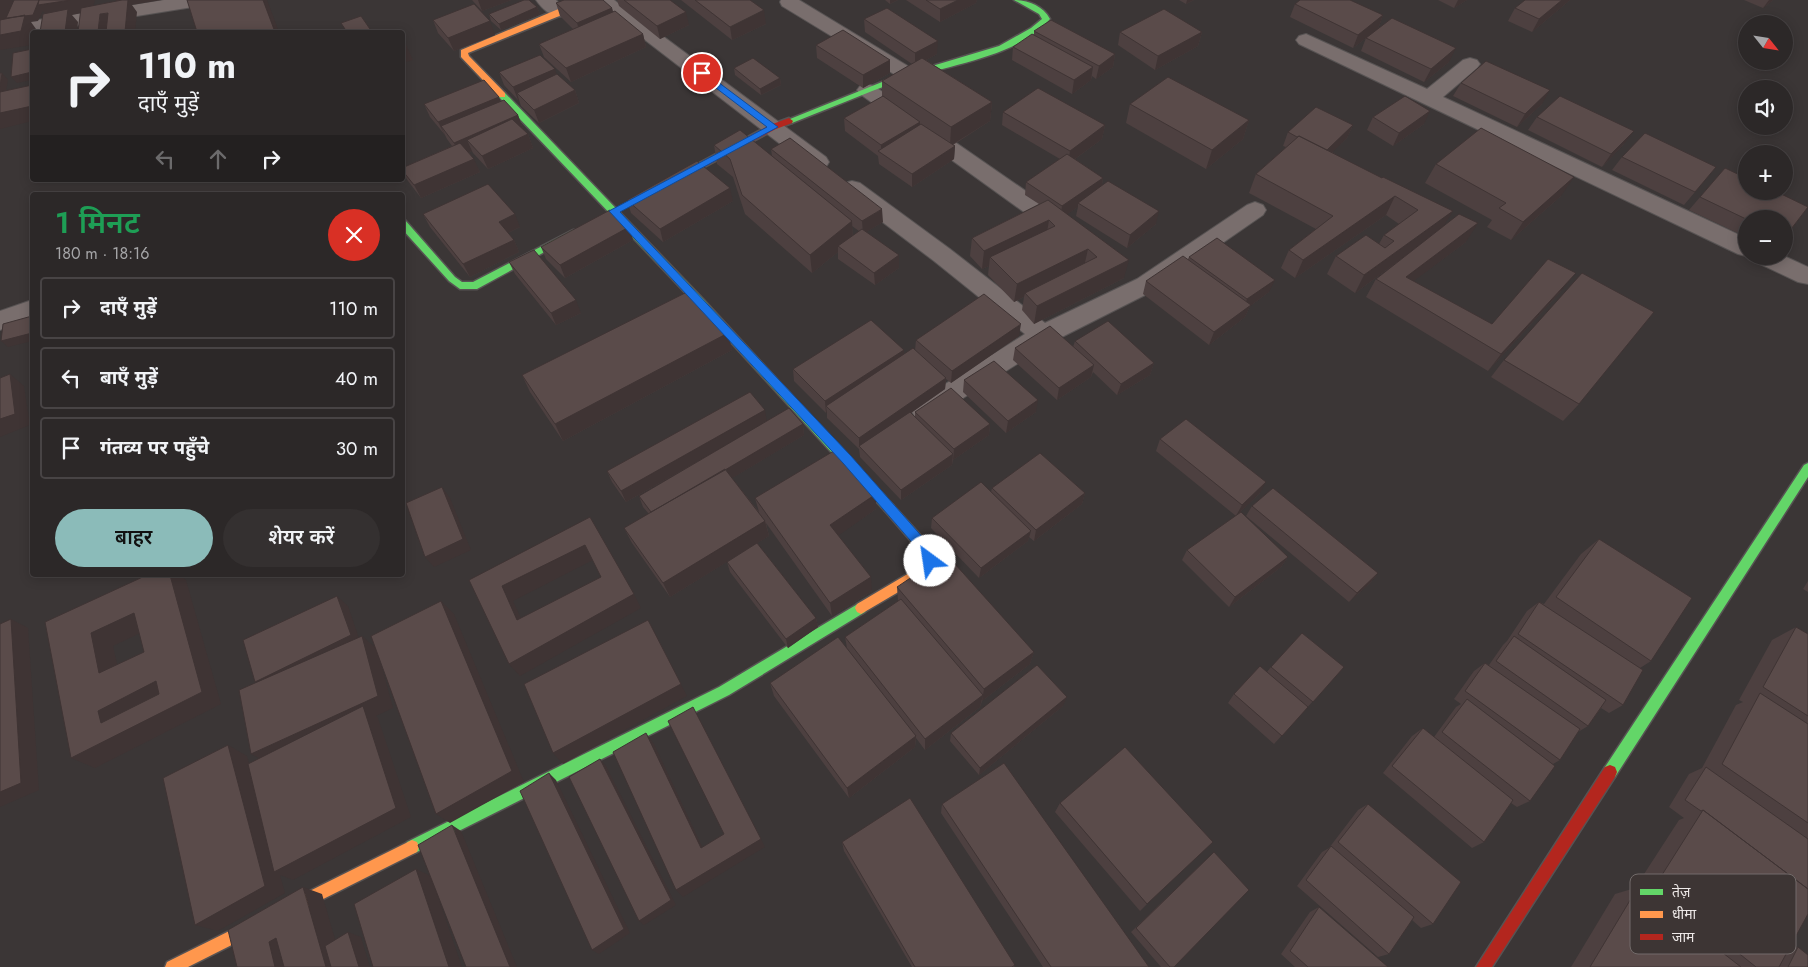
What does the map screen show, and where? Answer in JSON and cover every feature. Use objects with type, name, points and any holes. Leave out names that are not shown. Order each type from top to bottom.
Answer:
[{"type":"street","points":[[0,32],[199,0]]},
{"type":"street","points":[[172,967],[724,691],[925,570],[930,561],[929,553],[855,454],[614,211],[465,57],[464,52],[469,49],[552,6],[595,0]]},
{"type":"street","points":[[602,0],[942,255],[1043,336]]},
{"type":"street","points":[[656,189],[773,127],[867,90],[979,55],[1012,42],[1040,26],[1046,18],[1042,12],[1018,0]]},
{"type":"street","points":[[789,2],[908,76]]},
{"type":"street","points":[[1306,40],[1738,244]]},
{"type":"street","points":[[1429,98],[1470,64]]},
{"type":"street","points":[[867,90],[1081,241]]},
{"type":"street","points":[[904,423],[1043,336],[1255,210]]},
{"type":"street","points":[[405,225],[452,279],[460,286],[474,286],[588,225]]},
{"type":"street","points":[[1783,265],[1807,276]]},
{"type":"street","points":[[0,320],[30,310]]},
{"type":"street","points":[[1483,967],[1808,468]]},
{"type":"building","points":[[14,0],[39,0],[33,15],[6,18]]},
{"type":"building","points":[[39,0],[71,0],[38,5]]},
{"type":"building","points":[[128,0],[125,30],[106,30],[108,13],[100,14],[98,30],[78,30],[81,8]]},
{"type":"building","points":[[187,0],[263,0],[274,30],[196,30]]},
{"type":"building","points":[[524,0],[529,0],[537,7],[499,24],[489,14]]},
{"type":"building","points":[[564,0],[603,0],[612,8],[577,23],[556,3]]},
{"type":"building","points":[[624,0],[670,0],[686,12],[657,26]]},
{"type":"building","points":[[695,0],[750,0],[764,10],[730,27]]},
{"type":"building","points":[[926,0],[958,0],[940,9]]},
{"type":"building","points":[[1300,0],[1350,0],[1383,15],[1358,35],[1295,4]]},
{"type":"building","points":[[1525,0],[1562,0],[1539,19],[1515,8]]},
{"type":"building","points":[[474,4],[490,21],[448,38],[433,20]]},
{"type":"building","points":[[887,8],[938,41],[915,53],[864,19]]},
{"type":"building","points":[[68,9],[65,30],[40,30],[43,14]]},
{"type":"building","points":[[1164,9],[1202,32],[1158,56],[1120,32]]},
{"type":"building","points":[[615,11],[643,34],[566,68],[539,44]]},
{"type":"building","points":[[25,15],[21,31],[0,35],[0,20]]},
{"type":"building","points":[[361,16],[371,30],[346,30],[341,23]]},
{"type":"building","points":[[1392,18],[1456,48],[1431,69],[1366,38]]},
{"type":"building","points":[[1051,20],[1115,54],[1099,66],[1034,31]]},
{"type":"building","points":[[843,30],[890,60],[863,75],[816,45]]},
{"type":"building","points":[[1032,34],[1093,67],[1074,80],[1013,47]]},
{"type":"building","points":[[30,49],[30,72],[11,77],[13,53]]},
{"type":"building","points":[[540,55],[555,69],[513,87],[499,72]]},
{"type":"building","points":[[753,58],[780,78],[760,89],[734,68]]},
{"type":"building","points":[[922,58],[992,102],[951,127],[882,81]]},
{"type":"building","points":[[1486,61],[1550,90],[1525,114],[1461,83]]},
{"type":"building","points":[[557,74],[575,90],[534,110],[517,93]]},
{"type":"building","points":[[1168,77],[1249,120],[1212,150],[1130,104]]},
{"type":"building","points":[[484,80],[499,97],[438,122],[424,104]]},
{"type":"building","points":[[30,85],[30,106],[0,113],[0,92]]},
{"type":"building","points":[[1038,88],[1105,125],[1070,151],[1003,112]]},
{"type":"building","points":[[883,96],[920,122],[881,145],[844,118]]},
{"type":"building","points":[[1405,96],[1430,111],[1399,133],[1373,117]]},
{"type":"building","points":[[1560,96],[1634,131],[1611,154],[1537,117]]},
{"type":"building","points":[[504,100],[518,115],[454,143],[441,126]]},
{"type":"building","points":[[1316,107],[1353,125],[1327,150],[1288,132]]},
{"type":"building","points":[[512,119],[528,134],[482,156],[467,140]]},
{"type":"building","points":[[921,124],[955,146],[912,174],[878,151]]},
{"type":"building","points":[[1481,128],[1574,177],[1523,222],[1499,208],[1506,203],[1436,164]]},
{"type":"building","points":[[740,130],[852,221],[810,255],[742,195],[730,159],[714,145]]},
{"type":"building","points":[[1645,133],[1716,167],[1695,192],[1622,157]]},
{"type":"building","points":[[1299,136],[1453,211],[1364,275],[1336,256],[1366,235],[1385,248],[1394,241],[1384,235],[1418,210],[1395,196],[1303,260],[1289,250],[1333,216],[1256,174]]},
{"type":"building","points":[[790,138],[882,209],[862,221],[771,149]]},
{"type":"building","points":[[460,143],[474,159],[414,185],[405,174],[405,167]]},
{"type":"building","points":[[1067,154],[1103,178],[1062,206],[1026,182]]},
{"type":"building","points":[[697,161],[730,188],[660,229],[627,200]]},
{"type":"building","points":[[1725,168],[1738,174],[1738,200],[1793,200],[1808,207],[1793,227],[1793,210],[1738,210],[1738,215],[1700,197]]},
{"type":"building","points":[[1108,181],[1159,211],[1130,235],[1078,203]]},
{"type":"building","points":[[488,184],[515,214],[499,222],[514,240],[463,264],[423,214]]},
{"type":"building","points":[[1048,200],[1129,260],[1037,306],[1025,293],[1097,257],[1088,249],[1017,284],[990,257],[1055,226],[1049,220],[984,251],[972,238]]},
{"type":"building","points":[[610,210],[629,227],[560,265],[541,247]]},
{"type":"building","points":[[1459,214],[1478,223],[1406,277],[1492,324],[1548,259],[1576,273],[1501,354],[1376,279]]},
{"type":"building","points":[[862,229],[899,255],[874,273],[838,246]]},
{"type":"building","points":[[1217,238],[1275,280],[1247,299],[1189,257]]},
{"type":"building","points":[[534,250],[576,300],[551,313],[509,262]]},
{"type":"building","points":[[1183,256],[1251,305],[1214,332],[1146,281]]},
{"type":"building","points":[[1582,273],[1654,312],[1579,404],[1504,360]]},
{"type":"building","points":[[691,290],[728,333],[555,424],[522,375]]},
{"type":"building","points":[[984,294],[1021,324],[952,371],[916,340]]},
{"type":"building","points":[[30,317],[30,334],[1,341],[3,324]]},
{"type":"building","points":[[871,320],[904,350],[825,401],[793,369]]},
{"type":"building","points":[[1108,321],[1154,363],[1121,384],[1075,341]]},
{"type":"building","points":[[1050,326],[1094,365],[1059,388],[1015,348]]},
{"type":"building","points":[[913,348],[946,378],[859,438],[826,406]]},
{"type":"building","points":[[994,361],[1038,400],[1008,421],[964,380]]},
{"type":"building","points":[[10,374],[15,414],[0,419],[0,378]]},
{"type":"building","points":[[951,388],[990,424],[954,449],[915,412]]},
{"type":"building","points":[[750,392],[765,410],[621,491],[607,471]]},
{"type":"building","points":[[789,408],[803,424],[651,512],[639,496]]},
{"type":"building","points":[[910,412],[953,454],[901,490],[859,446]]},
{"type":"building","points":[[1186,419],[1266,482],[1242,505],[1160,439]]},
{"type":"building","points":[[837,449],[876,494],[830,525],[871,577],[830,603],[755,498]]},
{"type":"building","points":[[1040,453],[1085,493],[1036,530],[992,488]]},
{"type":"building","points":[[725,469],[765,521],[663,583],[624,528]]},
{"type":"building","points":[[981,482],[1031,531],[981,568],[932,518]]},
{"type":"building","points":[[442,487],[463,539],[425,557],[406,503]]},
{"type":"building","points":[[1273,488],[1378,573],[1357,593],[1252,506]]},
{"type":"building","points":[[1241,512],[1288,557],[1235,597],[1187,550]]},
{"type":"building","points":[[590,517],[634,594],[509,664],[469,580]],"holes":[[[585,545],[601,577],[517,620],[502,586]]]},
{"type":"building","points":[[1599,539],[1692,598],[1651,661],[1556,597]]},
{"type":"building","points":[[757,543],[816,618],[786,639],[727,562]]},
{"type":"building","points":[[946,554],[1034,652],[984,689],[897,587]]},
{"type":"building","points":[[143,577],[171,577],[202,692],[71,758],[45,622]],"holes":[[[134,613],[144,652],[99,673],[91,633]],[[156,681],[159,694],[101,723],[98,711]]]},
{"type":"building","points":[[337,596],[351,635],[255,682],[243,640]]},
{"type":"building","points":[[901,599],[983,695],[925,739],[845,637]]},
{"type":"building","points":[[441,601],[512,771],[436,814],[371,636]]},
{"type":"building","points":[[1539,602],[1643,670],[1623,705],[1518,634]]},
{"type":"building","points":[[11,619],[21,783],[0,792],[0,624]]},
{"type":"building","points":[[648,620],[681,684],[553,753],[524,684]]},
{"type":"building","points":[[1796,627],[1808,634],[1808,716],[1763,687]]},
{"type":"building","points":[[1302,633],[1344,667],[1313,702],[1271,667]]},
{"type":"building","points":[[362,636],[378,696],[251,754],[239,690]]},
{"type":"building","points":[[1514,636],[1606,700],[1588,726],[1496,661]]},
{"type":"building","points":[[838,637],[916,736],[847,788],[770,683]]},
{"type":"building","points":[[1485,663],[1580,729],[1560,760],[1465,691]]},
{"type":"building","points":[[1037,665],[1067,697],[980,768],[951,733]]},
{"type":"building","points":[[1260,666],[1308,707],[1282,736],[1234,694]]},
{"type":"building","points":[[1760,693],[1808,724],[1808,823],[1722,764]]},
{"type":"building","points":[[1467,699],[1555,766],[1530,801],[1442,732]]},
{"type":"building","points":[[363,706],[396,808],[274,872],[248,764]]},
{"type":"building","points":[[693,707],[761,839],[676,890],[613,752],[646,733],[701,848],[724,834],[668,721]]},
{"type":"building","points":[[1423,728],[1513,800],[1484,842],[1392,766]]},
{"type":"building","points":[[228,745],[265,886],[195,925],[163,778]]},
{"type":"building","points":[[1125,747],[1213,842],[1147,904],[1060,803]]},
{"type":"building","points":[[600,759],[671,900],[639,921],[569,777]]},
{"type":"building","points":[[1004,763],[1149,967],[1051,967],[942,804]]},
{"type":"building","points":[[1706,767],[1808,839],[1808,889],[1796,880],[1796,874],[1788,874],[1703,810],[1701,811],[1685,800]]},
{"type":"building","points":[[549,773],[624,929],[592,950],[520,791]]},
{"type":"building","points":[[910,798],[1015,965],[1012,967],[915,967],[842,842]]},
{"type":"building","points":[[1368,804],[1461,882],[1433,924],[1338,842]]},
{"type":"building","points":[[1703,810],[1788,874],[1663,874]]},
{"type":"building","points":[[452,825],[510,967],[466,967],[418,845]]},
{"type":"building","points":[[1331,846],[1414,917],[1389,954],[1306,880]]},
{"type":"building","points":[[1214,852],[1249,890],[1174,967],[1170,967],[1136,928]]},
{"type":"building","points":[[416,869],[449,967],[373,967],[354,904]]},
{"type":"building","points":[[1796,880],[1808,889],[1808,914],[1796,936]]},
{"type":"building","points":[[303,887],[326,967],[284,967],[276,938],[269,942],[275,967],[237,967],[228,930]]},
{"type":"building","points":[[1630,900],[1630,954],[1724,954],[1741,967],[1590,967]]},
{"type":"building","points":[[1319,907],[1388,967],[1308,967],[1290,951]]},
{"type":"building","points":[[348,932],[359,967],[331,967],[325,946]]},
{"type":"building","points":[[1798,947],[1808,955],[1808,967],[1788,967]]},
{"type":"building","points":[[1740,954],[1786,954],[1779,967],[1756,967]]},
{"type":"traffic: fast","points":[[789,121],[864,91],[926,70],[983,54],[1019,39],[1034,30],[1046,19],[1042,12],[1018,0]]},
{"type":"traffic: fast","points":[[502,95],[700,302],[889,508]]},
{"type":"traffic: fast","points":[[405,225],[452,279],[460,285],[474,286],[576,232]]},
{"type":"traffic: fast","points":[[1610,772],[1808,468]]},
{"type":"traffic: fast","points":[[412,847],[724,691],[861,608]]},
{"type":"traffic: slow","points":[[502,95],[465,57],[464,52],[559,12],[595,0]]},
{"type":"traffic: slow","points":[[861,608],[925,570],[930,561],[929,553],[889,508]]},
{"type":"traffic: slow","points":[[172,967],[412,847]]},
{"type":"traffic: jam","points":[[669,182],[773,127],[789,121]]},
{"type":"traffic: jam","points":[[1483,967],[1610,772]]},
{"type":"route","points":[[702,73],[773,127],[614,211],[847,459],[929,553],[930,561]]}]
